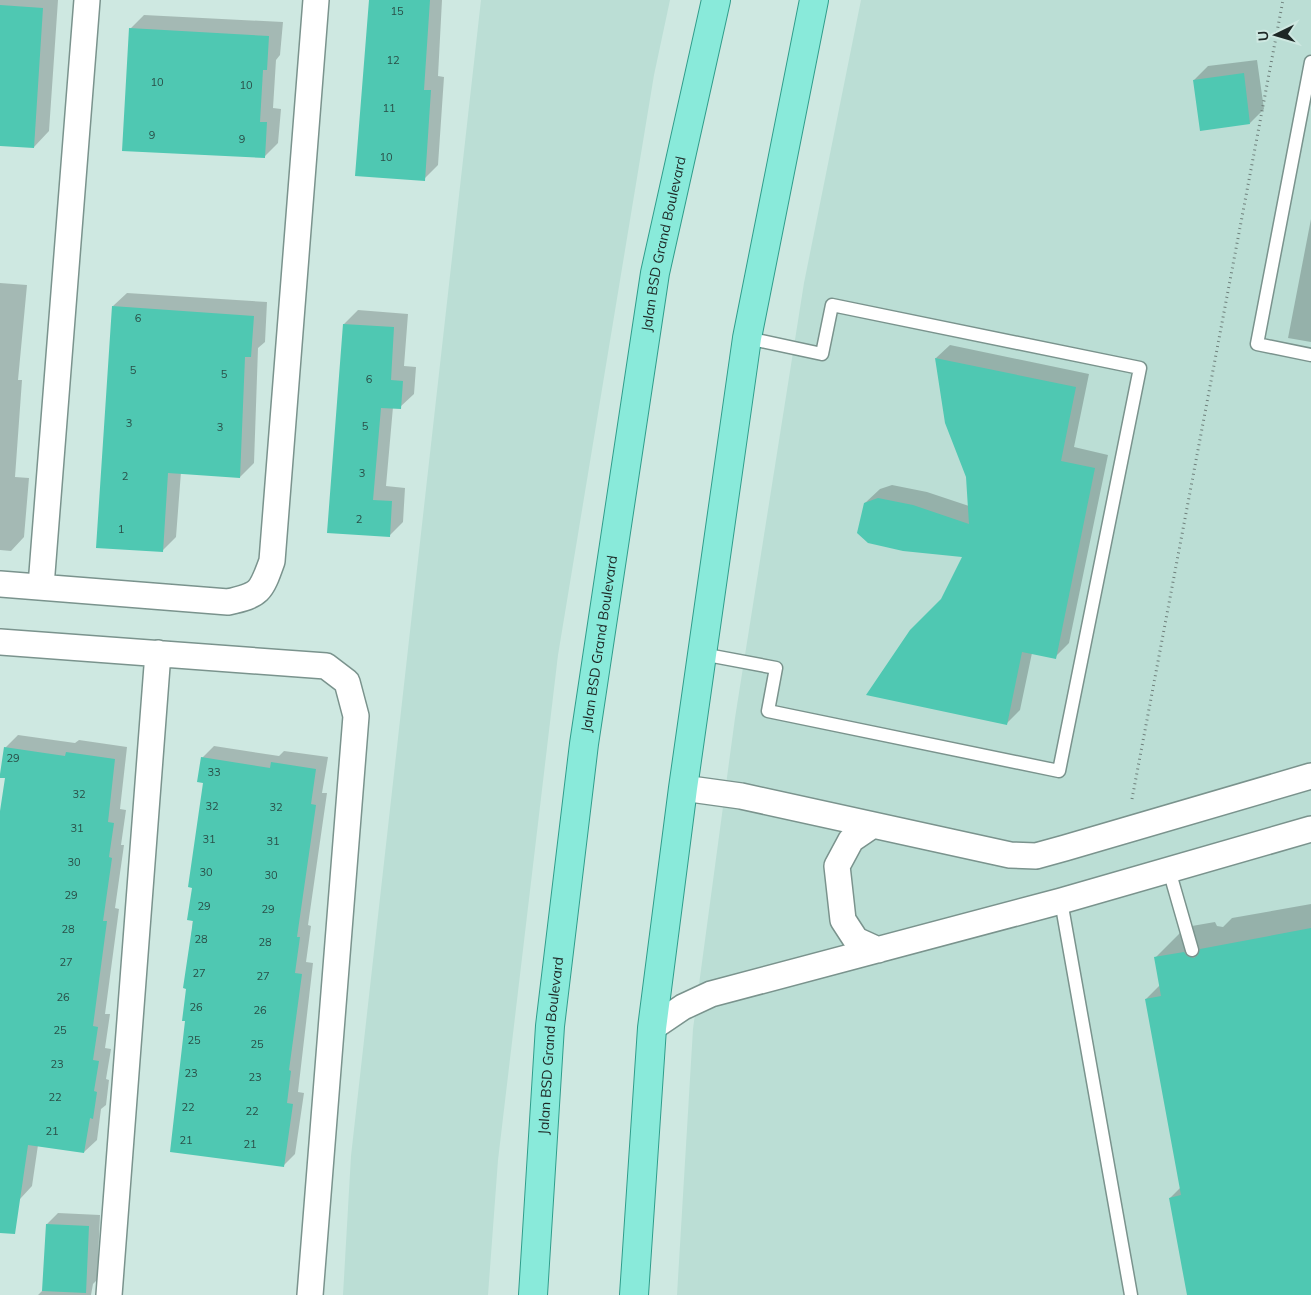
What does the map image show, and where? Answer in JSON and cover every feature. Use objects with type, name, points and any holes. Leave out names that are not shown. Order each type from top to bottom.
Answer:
[{"type":"main road","name":"Jalan BSD Grand Boulevard","points":[[533,1295],[550,1026],[584,744],[655,273],[716,0]]},
{"type":"main road","points":[[634,1295],[652,1028],[683,788],[747,338],[814,0]]},
{"type":"street","points":[[41,586],[87,0]]},
{"type":"street","points":[[0,584],[228,602],[251,597],[263,586],[272,561],[316,0]]},
{"type":"street","points":[[0,642],[326,666],[347,682],[356,716],[310,1295]]},
{"type":"street","points":[[109,1295],[158,654]]},
{"type":"street","points":[[683,788],[741,796],[1010,855],[1036,856],[1125,832],[1311,776]]},
{"type":"street","points":[[873,825],[851,840],[837,866],[843,920],[856,940],[878,950]]},
{"type":"street","points":[[652,1028],[683,1007],[711,994],[1061,901],[1311,829]]},
{"type":"lane","points":[[1311,62],[1257,344],[1311,355]]},
{"type":"lane","points":[[702,654],[776,668],[768,711],[1059,771],[1140,368],[832,305],[822,354],[747,338]]},
{"type":"lane","points":[[1169,870],[1192,950]]},
{"type":"lane","points":[[1061,901],[1131,1295]]},
{"type":"path","points":[[1125,832],[1283,0]]},
{"type":"shaded area","points":[[481,0],[670,0],[654,75],[558,655],[498,1160],[488,1295],[343,1295],[351,1156]]},
{"type":"shaded area","points":[[861,0],[1311,0],[1311,1295],[677,1295],[693,1029],[735,718],[804,283]]},
{"type":"building","points":[[369,0],[430,0],[424,90],[431,90],[425,181],[355,176]]},
{"type":"building","points":[[0,5],[43,8],[34,148],[0,146]]},
{"type":"building","points":[[129,28],[269,36],[267,70],[263,70],[260,122],[267,122],[265,158],[122,151]]},
{"type":"building","points":[[1244,73],[1250,124],[1200,131],[1193,80]]},
{"type":"building","points":[[112,306],[254,316],[251,357],[245,357],[240,478],[168,473],[163,552],[96,548]]},
{"type":"building","points":[[343,324],[394,327],[391,380],[403,381],[401,409],[381,408],[373,500],[392,501],[390,537],[327,533]]},
{"type":"building","points":[[935,358],[1076,387],[1061,461],[1095,468],[1056,659],[1022,652],[1007,725],[866,695],[910,630],[941,599],[962,557],[903,551],[868,543],[857,533],[864,503],[878,498],[913,505],[969,524],[966,477],[945,423]]},
{"type":"building","points":[[4,747],[65,756],[66,752],[115,759],[108,822],[114,823],[109,857],[112,858],[103,921],[107,921],[93,1026],[98,1027],[93,1060],[99,1061],[94,1091],[97,1092],[93,1119],[90,1118],[84,1153],[28,1145],[15,1234],[0,1233],[0,811],[5,778],[0,778],[0,774]]},
{"type":"building","points":[[201,757],[270,768],[271,762],[316,769],[311,804],[316,805],[297,937],[300,937],[295,973],[302,974],[289,1070],[291,1071],[287,1103],[293,1104],[284,1167],[170,1152],[185,1021],[182,1021],[186,989],[183,988],[193,921],[187,920],[192,888],[188,887],[203,783],[197,782]]},
{"type":"building","points":[[1311,928],[1311,1295],[1187,1295],[1169,1198],[1181,1195],[1145,999],[1161,996],[1154,957],[1184,952],[1187,956],[1194,958],[1198,955],[1200,949]]},
{"type":"building","points":[[46,1224],[89,1226],[86,1293],[42,1291]]}]
